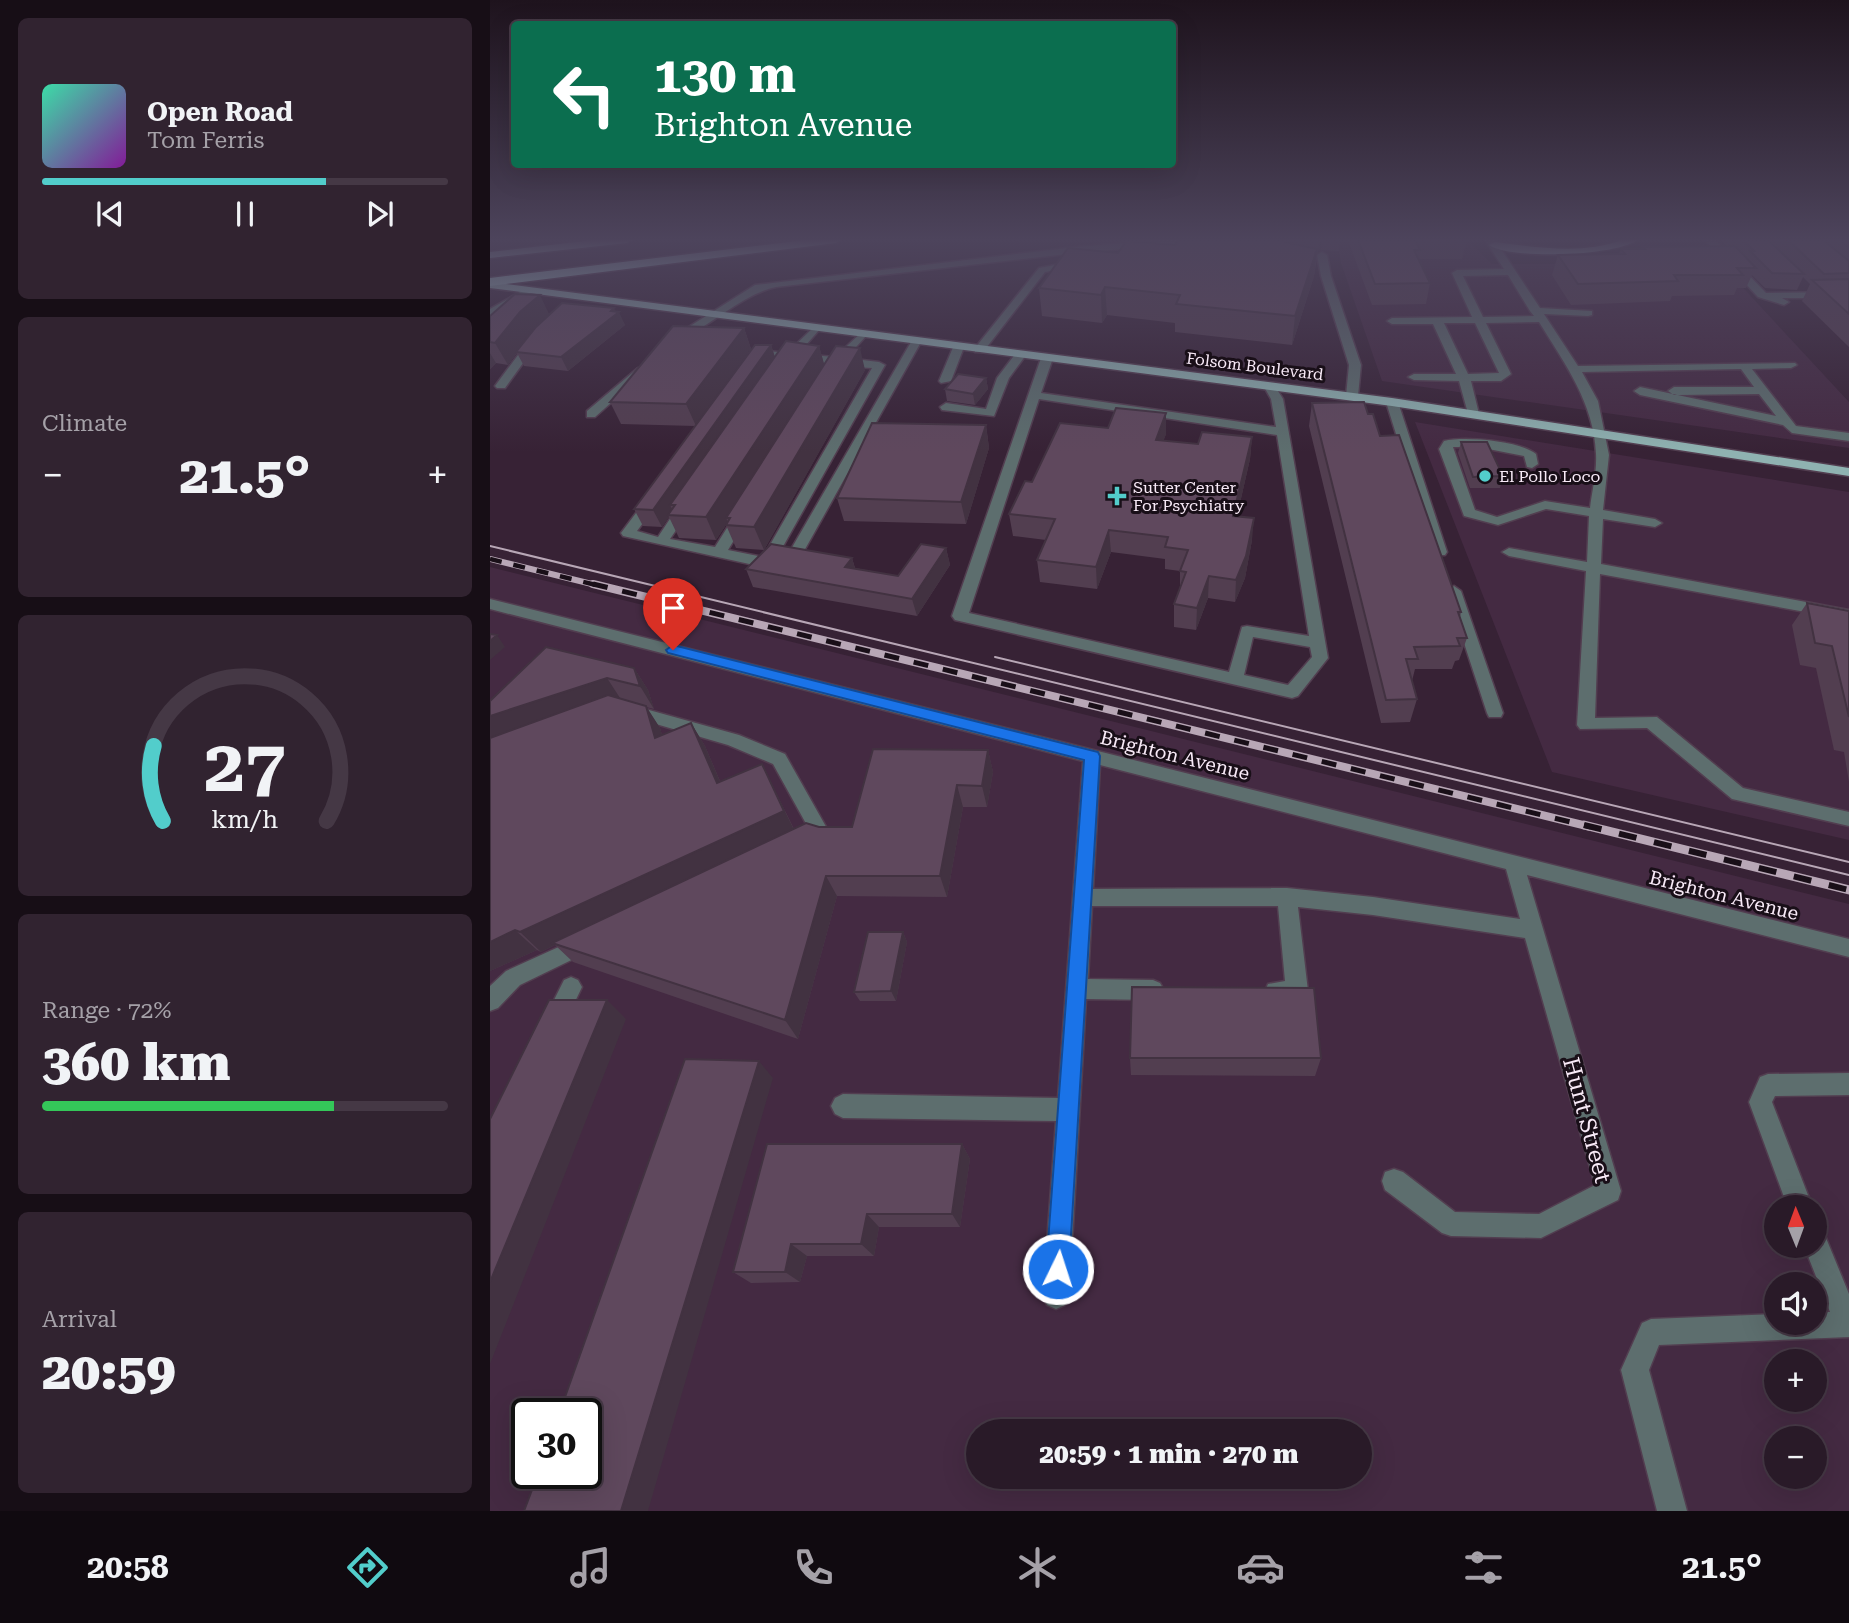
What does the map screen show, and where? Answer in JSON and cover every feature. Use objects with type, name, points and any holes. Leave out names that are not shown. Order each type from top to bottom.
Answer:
[{"type":"main road","name":"Folsom Boulevard","points":[[661,311],[1352,396],[1849,472]]},
{"type":"street","points":[[671,344],[681,335],[724,311]]},
{"type":"street","points":[[979,350],[1010,311]]},
{"type":"street","points":[[1334,311],[1355,365],[1352,396]]},
{"type":"street","points":[[1414,377],[1501,378],[1505,374],[1475,311]]},
{"type":"street","points":[[1535,311],[1576,369],[1592,401],[1603,455],[1596,514],[1586,725],[1651,721],[1738,794],[1849,819]]},
{"type":"street","points":[[1392,321],[1479,320],[1588,313]]},
{"type":"street","points":[[1437,320],[1464,378],[1473,414]]},
{"type":"street","points":[[501,386],[544,329]]},
{"type":"street","points":[[774,377],[789,356],[815,329]]},
{"type":"street","points":[[681,335],[708,338]]},
{"type":"street","points":[[835,366],[862,335]]},
{"type":"street","points":[[797,551],[874,426],[916,342]]},
{"type":"street","points":[[945,382],[958,347]]},
{"type":"street","points":[[661,489],[628,533],[767,563],[879,365],[835,366],[767,354],[755,357],[748,368]]},
{"type":"street","points":[[946,407],[990,413],[1003,378],[1020,355]]},
{"type":"street","points":[[1047,358],[960,616],[1292,692],[1320,658],[1276,399],[1269,385]]},
{"type":"street","points":[[591,414],[651,362]]},
{"type":"street","points":[[1576,369],[1791,365]]},
{"type":"street","points":[[1744,366],[1791,429],[1849,437]]},
{"type":"street","points":[[1762,390],[1640,391],[1786,422]]},
{"type":"street","points":[[1034,396],[1282,432]]},
{"type":"street","points":[[1392,402],[1494,713]]},
{"type":"street","points":[[1532,464],[1530,454],[1457,441],[1448,444],[1445,449],[1469,513],[1498,522],[1545,505],[1655,523]]},
{"type":"street","points":[[661,542],[691,498]]},
{"type":"street","points":[[719,552],[747,507]]},
{"type":"street","points":[[1509,552],[1849,615]]},
{"type":"street","name":"Brighton Avenue","points":[[490,604],[1849,948]]},
{"type":"street","points":[[1235,679],[1247,631],[1317,643]]},
{"type":"street","points":[[611,713],[623,709],[635,712],[733,740],[779,760],[820,832],[783,849]]},
{"type":"street","points":[[1056,1296],[1092,756]]},
{"type":"street","name":"Hunt Street","points":[[1394,1181],[1451,1224],[1541,1226],[1609,1191],[1514,863]]},
{"type":"street","points":[[1082,898],[1287,897],[1373,906],[1534,930]]},
{"type":"street","points":[[1256,991],[1297,991],[1287,897]]},
{"type":"street","points":[[490,1001],[513,978],[599,937]]},
{"type":"street","points":[[542,1048],[571,987]]},
{"type":"street","points":[[1076,989],[1175,990]]},
{"type":"street","points":[[1796,1195],[1760,1102],[1768,1085],[1849,1084]]},
{"type":"street","points":[[843,1106],[1068,1110]]},
{"type":"street","points":[[1671,1511],[1635,1370],[1651,1332],[1849,1324],[1822,1258]]},
{"type":"shaded area","points":[[1358,311],[1764,311],[1849,402],[1849,448],[1382,381]]},
{"type":"shaded area","points":[[1415,422],[1849,492],[1849,840],[1552,772]]},
{"type":"shaded area","points":[[490,567],[1849,904],[1849,1511],[490,1511]]},
{"type":"building","points":[[496,311],[522,311],[495,343],[490,342],[490,316]]},
{"type":"building","points":[[554,311],[619,312],[561,357],[516,352]]},
{"type":"building","points":[[1241,311],[1297,311],[1295,316]]},
{"type":"building","points":[[673,326],[744,328],[686,404],[610,402]]},
{"type":"building","points":[[786,341],[819,346],[706,517],[668,515],[675,505],[670,505]]},
{"type":"building","points":[[755,345],[771,345],[653,510],[634,509]]},
{"type":"building","points":[[836,346],[860,348],[754,527],[726,525],[730,518],[726,518]]},
{"type":"building","points":[[958,374],[986,378],[973,394],[945,389]]},
{"type":"building","points":[[1364,402],[1368,414],[1373,414],[1380,436],[1399,435],[1461,612],[1458,612],[1467,638],[1457,638],[1460,646],[1414,647],[1418,659],[1406,659],[1417,699],[1386,700],[1312,403]]},
{"type":"building","points":[[1116,408],[1166,413],[1156,440],[1198,444],[1202,432],[1252,437],[1233,516],[1254,518],[1246,556],[1236,580],[1209,576],[1197,608],[1174,604],[1186,572],[1180,571],[1188,550],[1165,547],[1168,537],[1109,530],[1096,567],[1037,560],[1055,519],[1009,514],[1025,481],[1032,482],[1060,423],[1108,428]]},
{"type":"building","points":[[872,423],[986,425],[961,502],[837,498]]},
{"type":"building","points":[[1461,442],[1487,442],[1503,476],[1473,477]]},
{"type":"building","points":[[771,544],[852,558],[845,567],[898,576],[921,544],[946,548],[912,599],[746,569]]},
{"type":"building","points":[[1807,603],[1849,611],[1849,717],[1832,646],[1815,643]]},
{"type":"building","points":[[546,647],[634,668],[640,686],[607,678],[490,716],[490,701]]},
{"type":"building","points":[[608,695],[646,706],[655,738],[691,723],[717,783],[762,764],[784,811],[520,932],[515,930],[490,942],[490,738]]},
{"type":"building","points":[[873,749],[988,750],[982,786],[957,785],[940,876],[826,876],[785,1020],[552,943],[806,823],[819,827],[852,827]]},
{"type":"building","points":[[868,932],[903,932],[891,991],[854,992]]},
{"type":"building","points":[[1132,987],[1314,988],[1321,1058],[1130,1058]]},
{"type":"building","points":[[549,1000],[607,1000],[490,1282],[490,1119]]},
{"type":"building","points":[[685,1059],[759,1061],[621,1511],[524,1511],[532,1489],[602,1489],[602,1398],[565,1398]]},
{"type":"building","points":[[767,1144],[962,1144],[952,1214],[867,1214],[861,1244],[791,1244],[785,1272],[733,1272]]},
{"type":"tram line","points":[[490,546],[1849,875]]},
{"type":"tram line","points":[[995,657],[1849,862]]},
{"type":"railway","points":[[490,559],[600,586]]},
{"type":"railway","points":[[593,584],[1591,827]]},
{"type":"railway","points":[[1584,825],[1849,890]]},
{"type":"place","name":"El Pollo Loco","points":[[1485,476]]},
{"type":"place","name":"Sutter Center For Psychiatry","points":[[1117,496]]},
{"type":"route","points":[[673,650],[1092,756],[1058,1269]]}]
